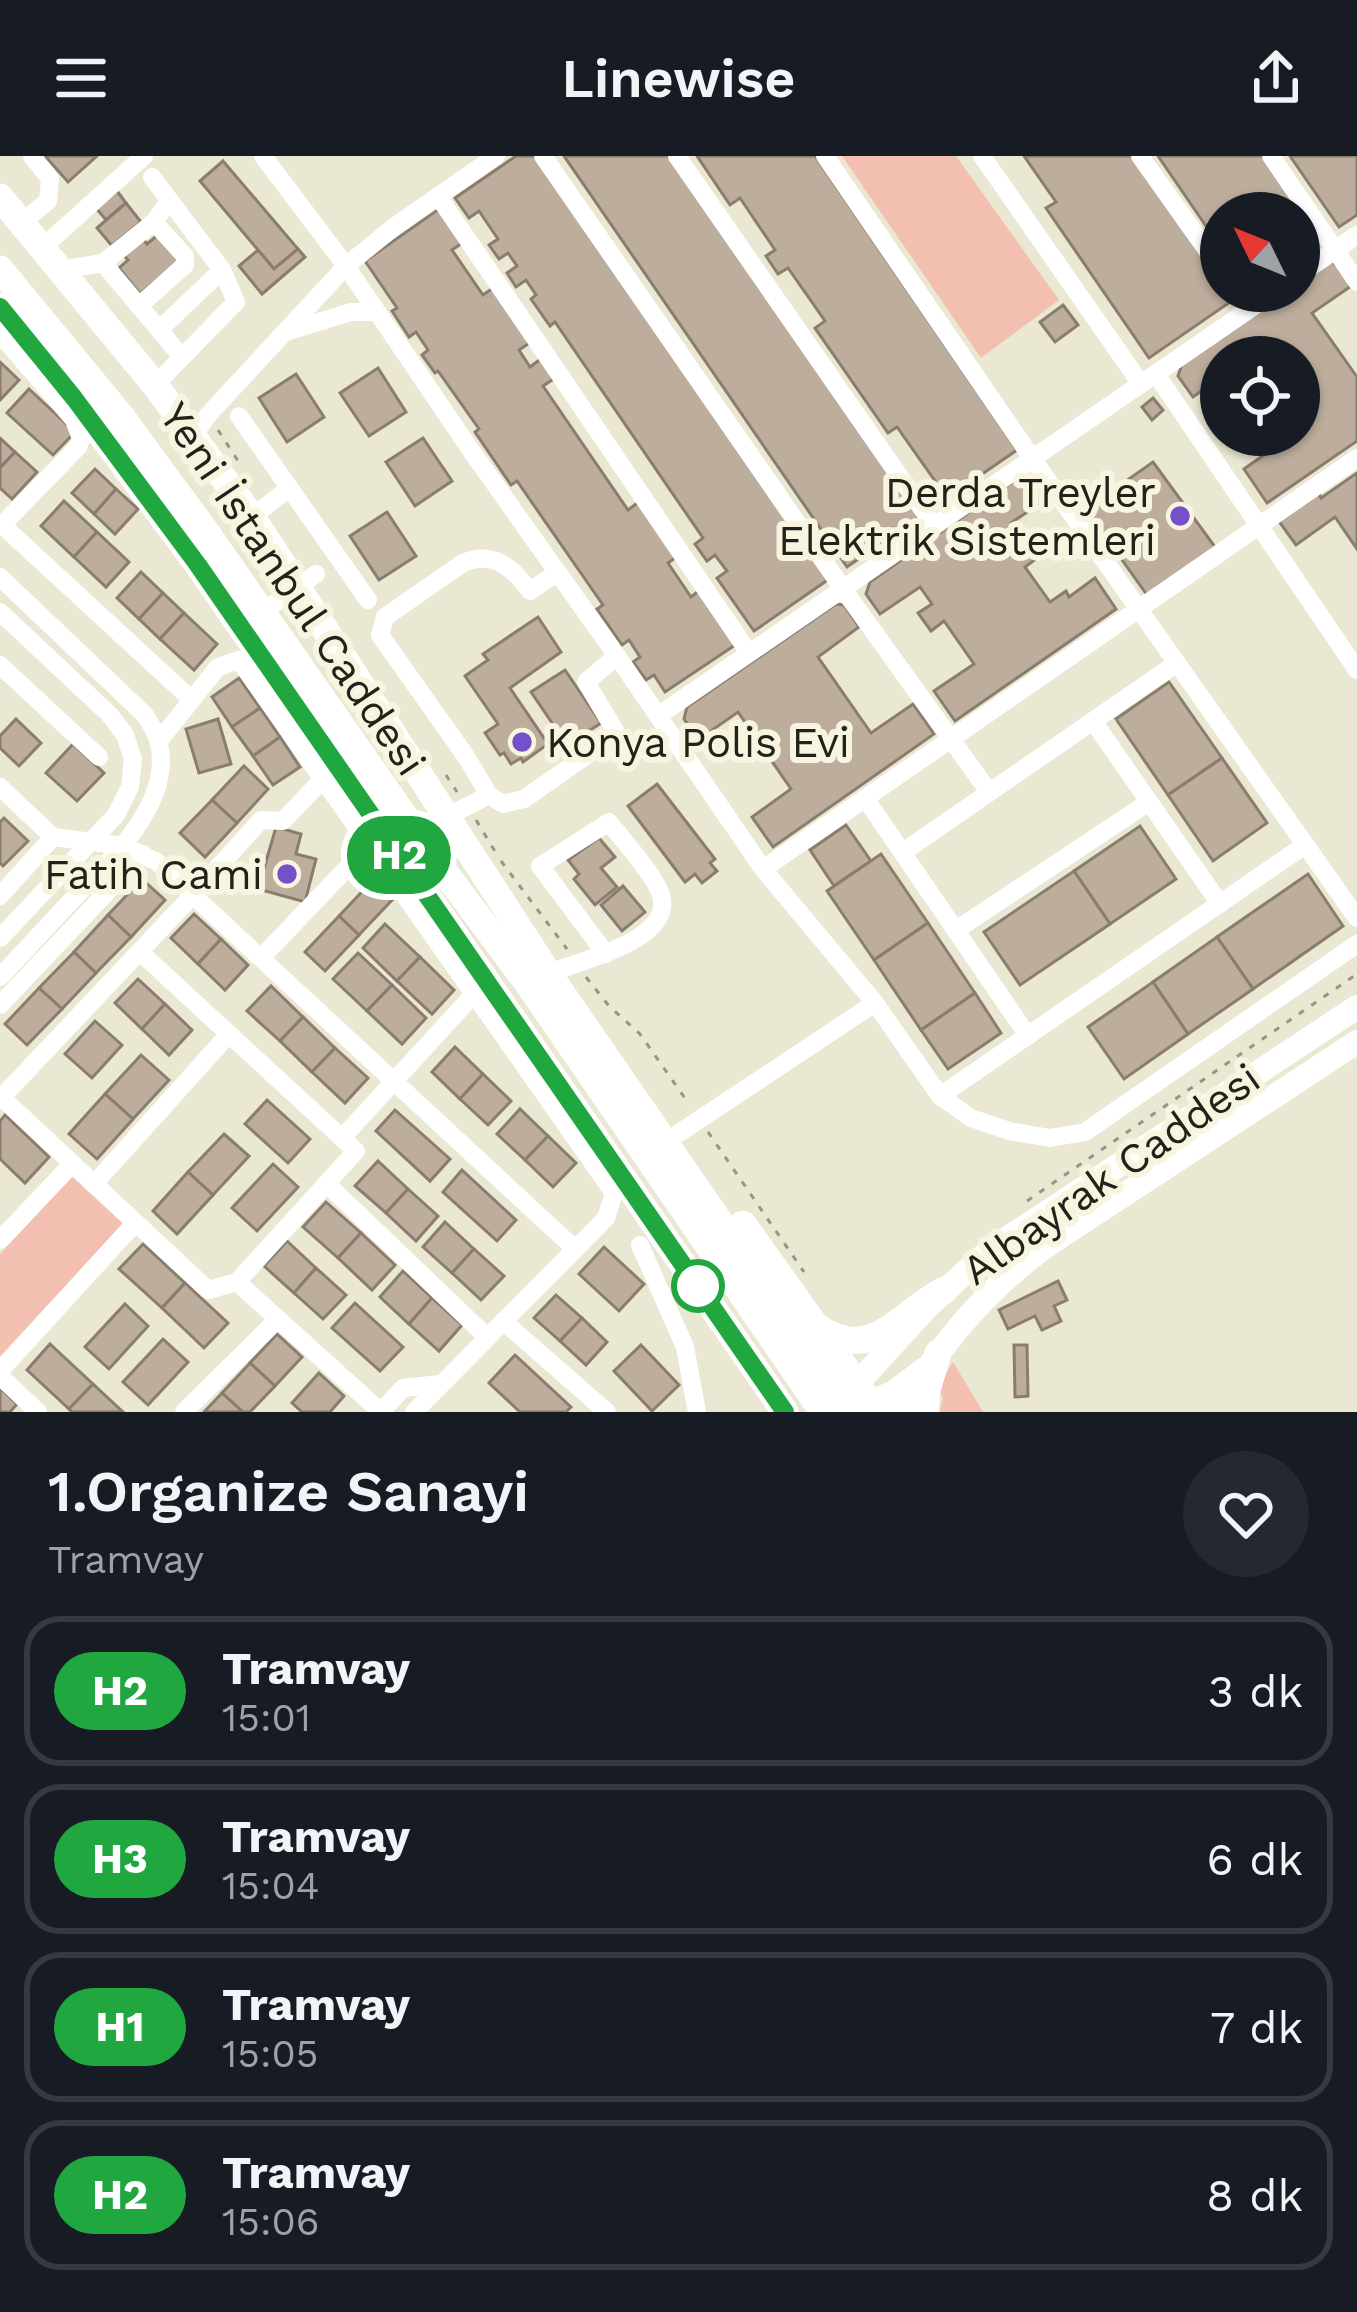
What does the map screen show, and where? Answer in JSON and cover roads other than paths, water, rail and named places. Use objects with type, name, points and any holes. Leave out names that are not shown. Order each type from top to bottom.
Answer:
[{"type":"highway","name":"Yeni İstanbul Caddesi","points":[[0,197],[155,385],[201,425],[252,517],[457,811],[503,905],[866,1406]]},
{"type":"highway","name":"Yeni İstanbul Caddesi","points":[[0,269],[121,416],[526,981],[678,1147],[812,1410]]},
{"type":"highway","points":[[427,847],[503,976],[767,1362],[812,1410]]},
{"type":"highway","points":[[503,905],[569,966],[678,1147],[816,1326],[866,1406],[894,1394],[932,1361]]},
{"type":"highway","points":[[816,1326],[848,1341],[868,1340],[945,1290]]},
{"type":"highway","points":[[767,1362],[792,1379],[812,1376],[825,1349],[816,1326]]},
{"type":"highway","points":[[925,1412],[932,1361]]},
{"type":"main road","name":"Albayrak Caddesi","points":[[812,1410],[866,1406],[889,1349],[991,1250],[1357,1007]]},
{"type":"main road","points":[[889,1349],[887,1366],[896,1377],[904,1379],[932,1361],[992,1288],[1029,1258],[1357,1042]]},
{"type":"street","points":[[21,223],[48,201],[50,179],[32,156]]},
{"type":"street","points":[[41,248],[144,156]]},
{"type":"street","points":[[263,156],[346,266],[763,869],[875,1003],[940,1096],[971,1118],[1009,1131],[1050,1138],[1085,1132],[1357,944]]},
{"type":"street","points":[[201,425],[346,266],[496,156]]},
{"type":"street","points":[[543,156],[989,792]]},
{"type":"street","points":[[677,156],[934,526]]},
{"type":"street","points":[[825,156],[1357,918]]},
{"type":"street","points":[[982,156],[1259,526],[1357,670]]},
{"type":"street","points":[[1140,156],[1200,240]]},
{"type":"street","points":[[1271,156],[1357,282]]},
{"type":"street","points":[[152,177],[222,270],[236,304],[155,385]]},
{"type":"street","points":[[438,196],[749,653]]},
{"type":"street","points":[[60,270],[104,263],[154,222],[169,201]]},
{"type":"street","points":[[139,306],[182,269],[185,261],[154,222]]},
{"type":"street","points":[[1320,260],[1357,235]]},
{"type":"street","points":[[104,263],[181,356]]},
{"type":"street","points":[[159,330],[222,270]]},
{"type":"street","points":[[284,332],[351,312],[377,312]]},
{"type":"street","points":[[658,716],[1246,312]]},
{"type":"street","points":[[0,334],[74,421],[81,440],[1,524],[192,700]]},
{"type":"street","points":[[239,416],[368,600]]},
{"type":"street","points":[[763,869],[1357,458]]},
{"type":"street","points":[[252,517],[289,488]]},
{"type":"street","points":[[558,572],[530,591],[502,563],[475,558],[385,617],[382,626],[380,635],[489,795],[503,804],[524,799],[617,734],[586,682],[617,656]]},
{"type":"street","points":[[253,618],[316,574]]},
{"type":"street","points":[[0,577],[145,715],[159,741],[154,793],[124,846],[0,976]]},
{"type":"street","points":[[0,612],[110,715],[133,759],[130,787],[116,815],[0,938]]},
{"type":"street","points":[[159,741],[218,667],[239,661],[614,1193],[606,1217],[414,1412]]},
{"type":"street","points":[[902,852],[1177,663]]},
{"type":"street","points":[[0,664],[99,757]]},
{"type":"street","points":[[1093,722],[1220,904]]},
{"type":"street","points":[[140,952],[356,1151],[237,1282],[208,1290],[1,1096],[261,820],[283,821],[322,780]]},
{"type":"street","points":[[0,787],[53,837],[124,846],[157,862],[574,1249]]},
{"type":"street","points":[[457,811],[489,795]]},
{"type":"street","points":[[866,798],[1028,1036]]},
{"type":"street","points":[[956,930],[1149,802]]},
{"type":"street","points":[[569,966],[606,954],[653,929],[661,913],[662,894],[609,822],[540,866],[606,954]]},
{"type":"street","points":[[0,896],[53,837]]},
{"type":"street","points":[[940,1096],[1305,845]]},
{"type":"street","points":[[261,958],[368,846]]},
{"type":"street","points":[[0,1005],[143,854]]},
{"type":"street","points":[[342,1138],[473,995]]},
{"type":"street","points":[[678,1147],[875,1003]]},
{"type":"street","points":[[94,1184],[229,1034]]},
{"type":"street","points":[[0,1240],[72,1163]]},
{"type":"street","points":[[326,1184],[487,1337]]},
{"type":"street","points":[[38,1412],[0,1374],[135,1223]]},
{"type":"street","points":[[640,1245],[685,1347],[697,1412]]},
{"type":"street","points":[[237,1282],[381,1412],[403,1388],[440,1384]]},
{"type":"street","points":[[184,1412],[278,1319]]},
{"type":"street","points":[[503,1321],[607,1412]]},
{"type":"tram line","points":[[0,307],[198,565],[785,1412]]},
{"type":"tram line","name":"H2","points":[[0,307],[198,565],[785,1412]]},
{"type":"place","name":"Derda Treyler Elektrik Sistemleri","points":[[1180,516]]},
{"type":"place","name":"Konya Polis Evi","points":[[522,742]]},
{"type":"place","name":"Fatih Cami","points":[[287,874]]}]
